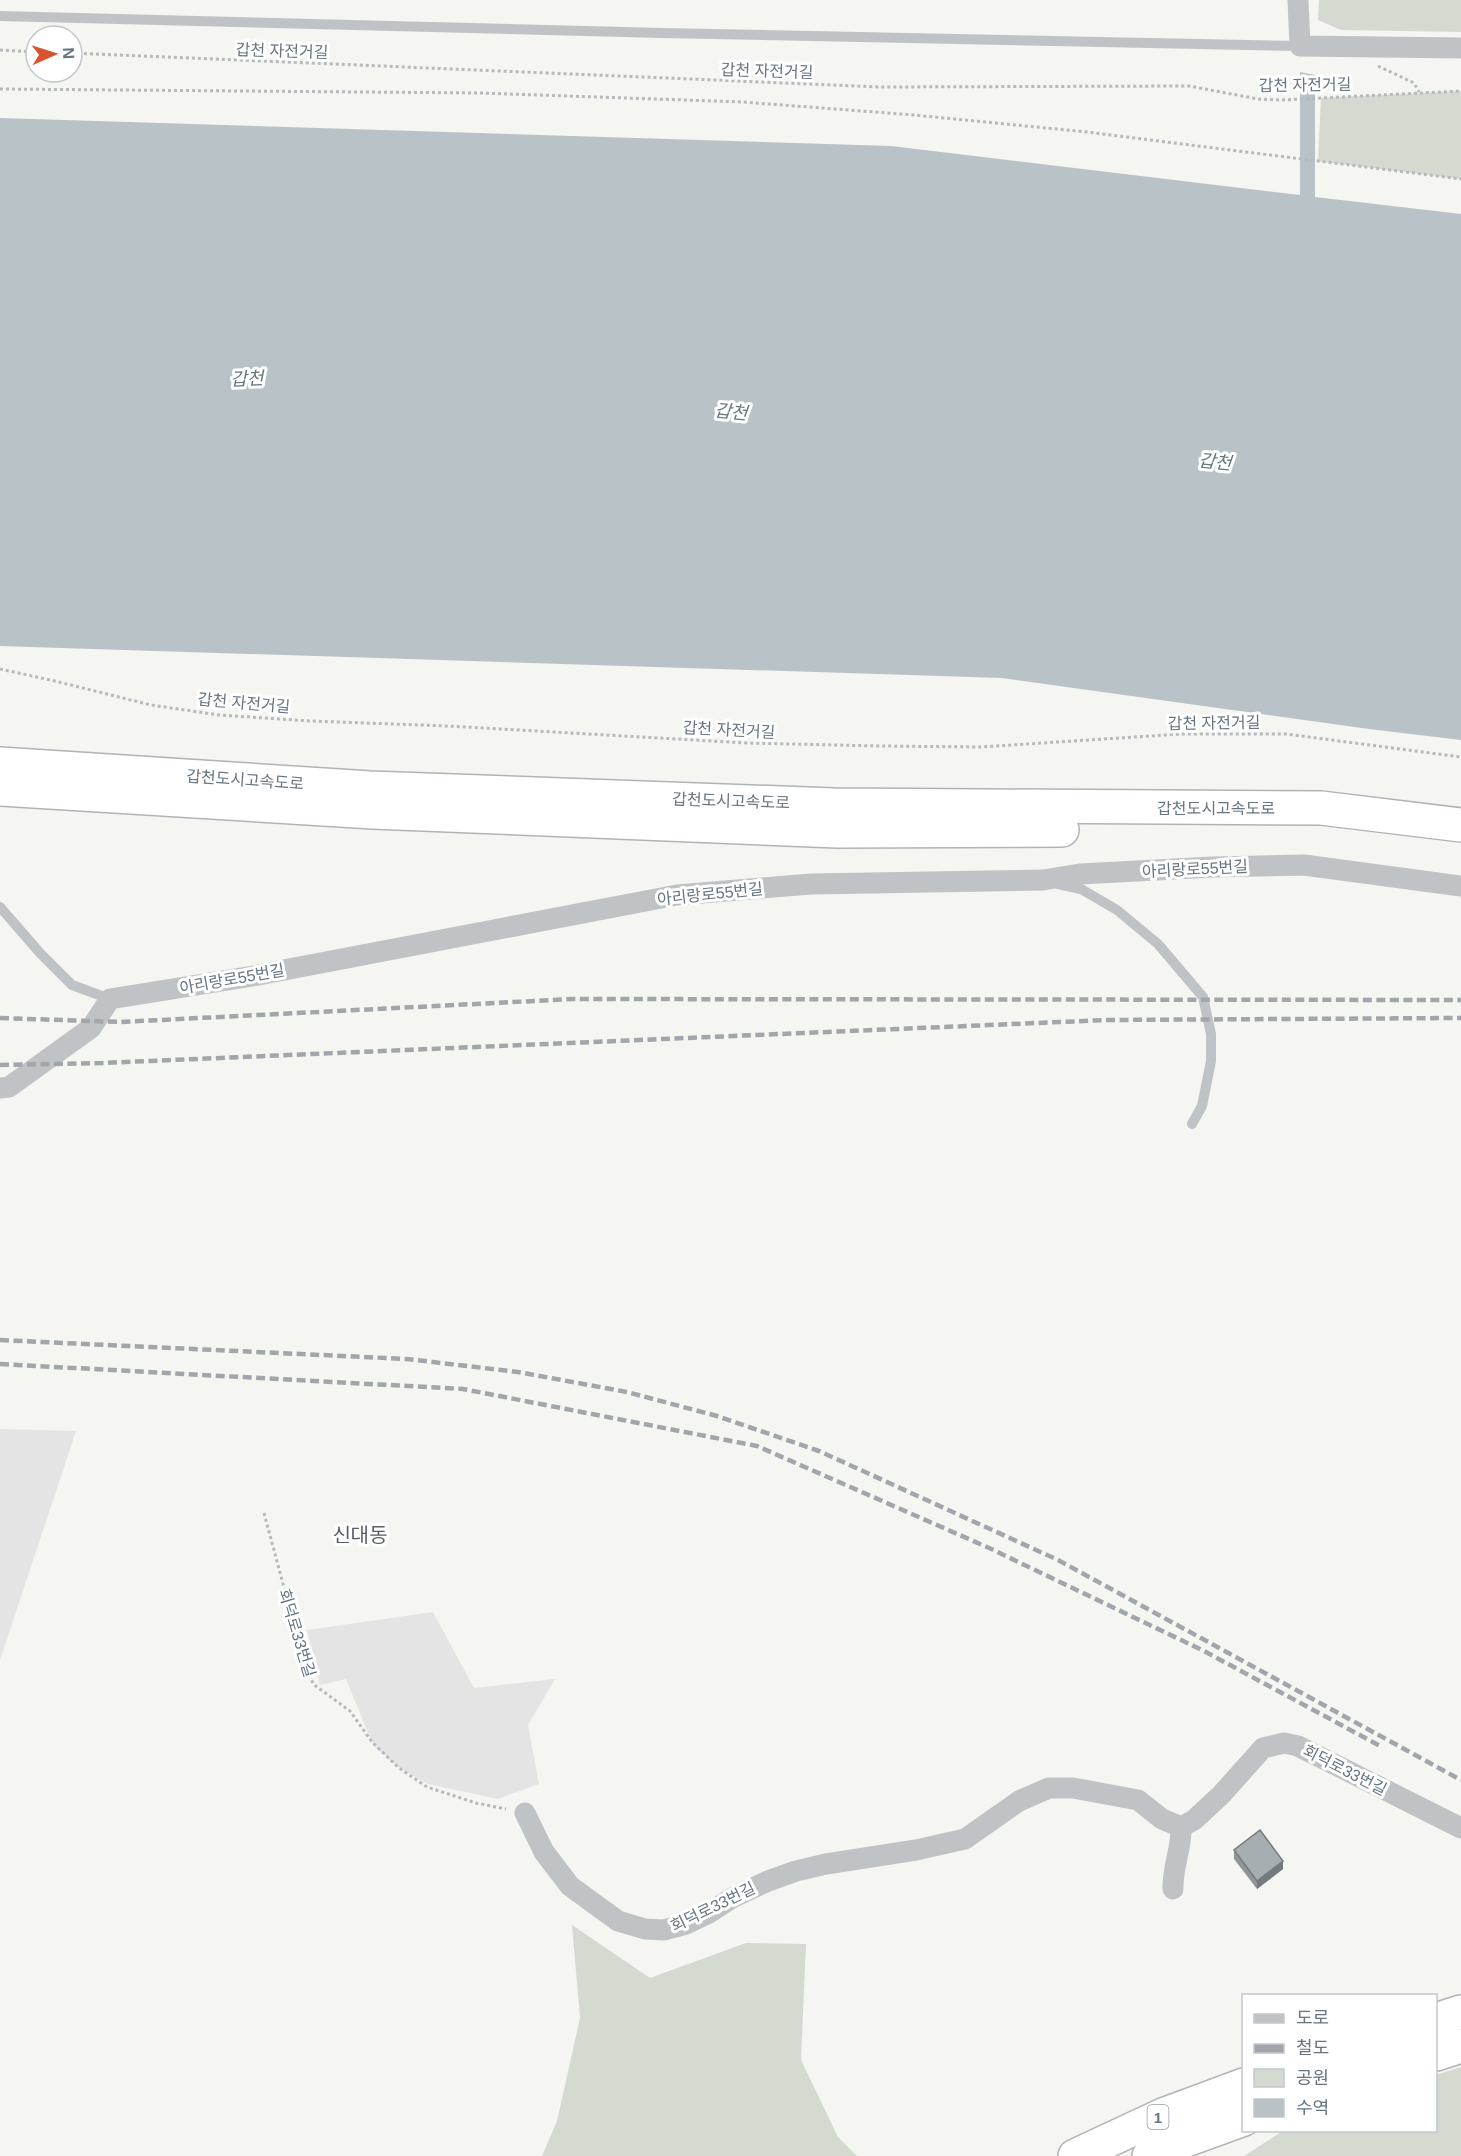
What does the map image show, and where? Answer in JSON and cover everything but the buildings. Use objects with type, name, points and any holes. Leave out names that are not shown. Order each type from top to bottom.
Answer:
[{"type":"highway","name":"갑천도시고속도로","points":[[0,764],[370,788],[834,805],[1321,808],[1461,825]]},
{"type":"highway","name":"갑천도시고속도로","points":[[0,789],[373,812],[837,831],[1324,830],[1461,847]]},
{"type":"highway","points":[[1437,2020],[1461,2012]]},
{"type":"highway","points":[[1437,2054],[1461,2046]]},
{"type":"highway","name":"1","points":[[1075,2156],[1163,2115],[1242,2086]]},
{"type":"highway","name":"1","points":[[1149,2156],[1242,2120]]},
{"type":"street","points":[[1298,0],[1300,46],[1461,48]]},
{"type":"street","name":"아리랑로55번길","points":[[110,999],[253,976],[676,895],[811,884],[1043,880],[1080,874],[1114,872],[1304,865],[1461,886]]},
{"type":"street","points":[[0,1089],[9,1087],[92,1028],[110,999]]},
{"type":"street","name":"회덕로33번길","points":[[525,1813],[544,1852],[570,1886],[618,1921],[645,1929],[664,1930],[686,1924],[768,1881],[796,1872],[826,1864],[916,1850],[965,1839],[1019,1801],[1049,1788],[1073,1788],[1138,1800],[1162,1819],[1181,1827],[1194,1820],[1214,1801],[1263,1748],[1284,1743],[1298,1746],[1461,1828]]},
{"type":"street","points":[[1173,1889],[1172,1879],[1181,1840],[1181,1827]]},
{"type":"lane","points":[[0,16],[1300,46]]},
{"type":"lane","points":[[1043,880],[1081,889],[1117,910],[1158,944],[1203,997],[1211,1034],[1211,1061],[1202,1106],[1192,1124]]},
{"type":"lane","points":[[0,907],[40,953],[72,985],[110,999]]},
{"type":"path","points":[[0,50],[24,51]]},
{"type":"path","name":"갑천 자전거길","points":[[84,53],[868,86],[1189,86],[1258,99],[1281,100],[1461,90]]},
{"type":"path","points":[[0,89],[480,93],[743,102],[914,115],[1088,132],[1461,179]]},
{"type":"path","name":"갑천 자전거길","points":[[0,669],[151,705],[219,715],[309,721],[448,726],[747,743],[879,746],[981,747],[1181,734],[1287,734],[1461,757]]},
{"type":"path","name":"회덕로33번길","points":[[264,1513],[313,1684],[350,1711],[372,1742],[399,1768],[427,1787],[476,1803],[525,1813]]},
{"type":"shaded area","points":[[0,1429],[76,1431],[0,1660]]},
{"type":"shaded area","points":[[433,1612],[474,1688],[555,1679],[528,1725],[539,1784],[498,1799],[428,1784],[398,1767],[373,1745],[346,1679],[320,1685],[307,1630]]},
{"type":"green space","points":[[1319,0],[1461,0],[1461,32],[1341,30],[1318,20]]},
{"type":"green space","points":[[1461,91],[1461,179],[1318,161],[1321,98]]},
{"type":"green space","points":[[572,1925],[650,1978],[746,1943],[806,1944],[801,2060],[838,2137],[857,2156],[542,2156],[557,2121],[580,2018]]},
{"type":"green space","points":[[1461,2067],[1461,2156],[1244,2156],[1281,2132],[1437,2132],[1437,2075]]},
{"type":"water","name":"갑천","points":[[1300,72],[1315,75],[1315,197],[1461,214],[1461,740],[1002,678],[0,646],[0,118],[891,146],[1300,195]]},
{"type":"railway","points":[[0,1018],[121,1022],[573,999],[1461,1000]]},
{"type":"railway","points":[[0,1065],[102,1063],[1107,1020],[1461,1018]]},
{"type":"railway","points":[[0,1340],[407,1359],[518,1372],[627,1392],[717,1416],[819,1451],[1058,1560],[1461,1780]]},
{"type":"railway","points":[[0,1364],[463,1389],[757,1446],[987,1547],[1204,1651],[1382,1747]]},
{"type":"district","name":"신대동","points":[[360,1535]]}]
